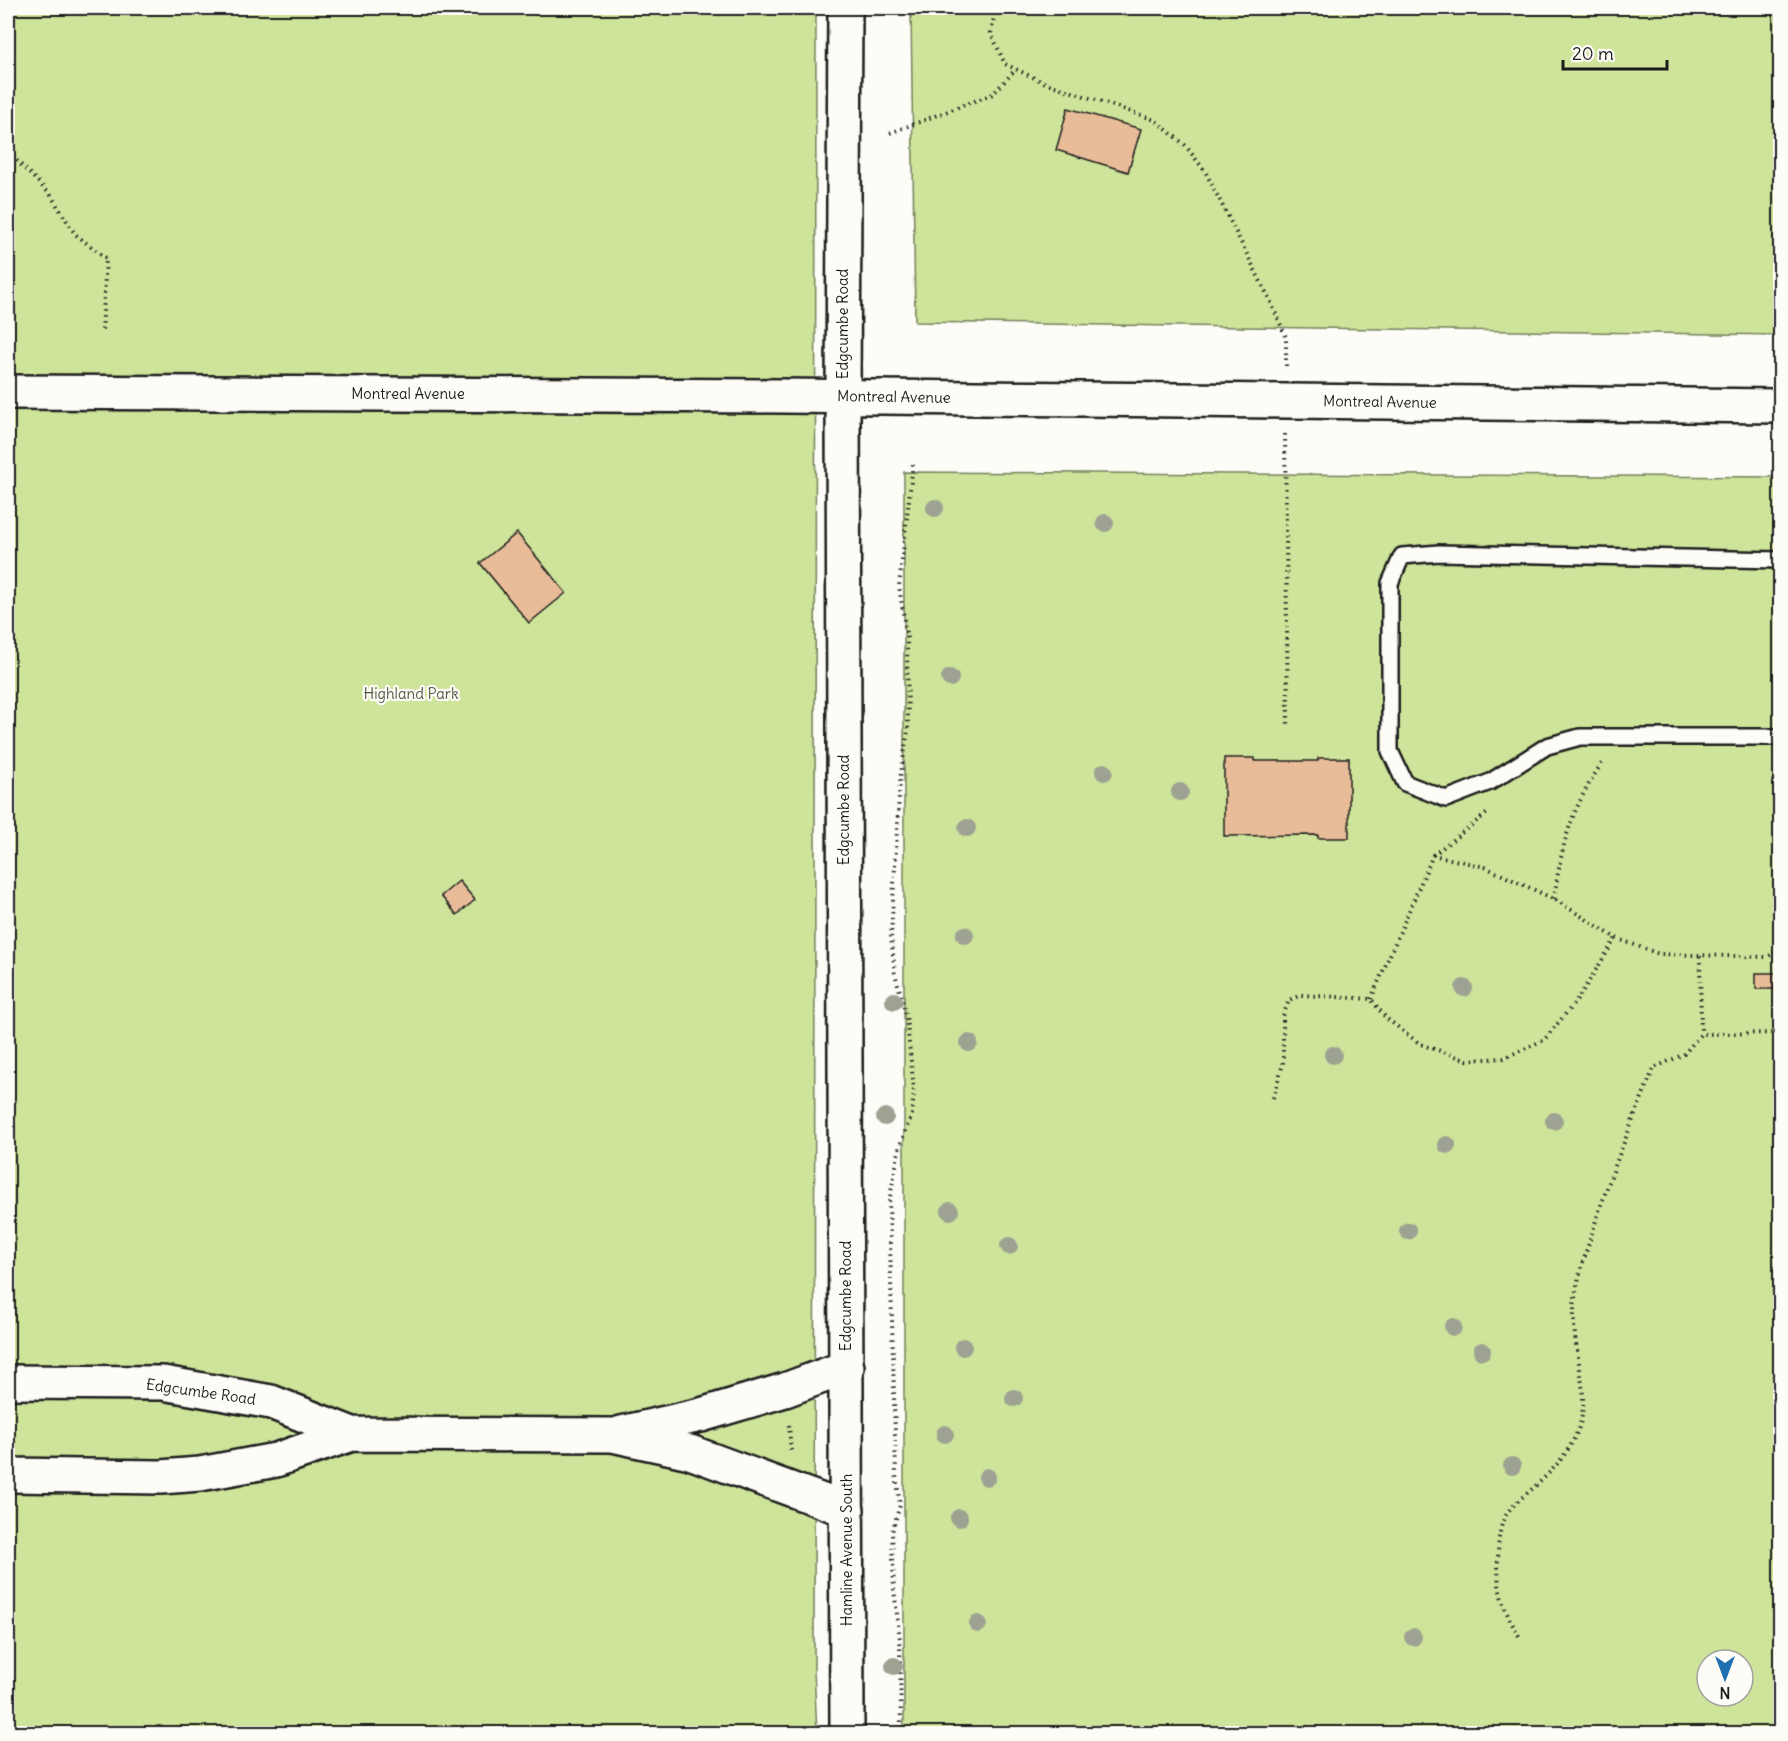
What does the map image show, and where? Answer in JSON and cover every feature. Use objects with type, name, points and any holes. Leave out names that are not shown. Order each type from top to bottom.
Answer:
[{"type":"street","name":"Edgcumbe Road","points":[[612,1435],[701,1416],[786,1390],[847,1368],[843,396],[845,8]]},
{"type":"street","name":"Montreal Avenue","points":[[8,392],[843,396],[1780,406]]},
{"type":"street","name":"Hamline Avenue South","points":[[847,1368],[847,1734]]},
{"type":"street","name":"Edgcumbe Road","points":[[8,1382],[163,1383],[271,1402],[352,1434]]},
{"type":"street","name":"Edgcumbe Road","points":[[8,1475],[161,1477],[200,1474],[276,1460],[352,1434],[612,1435],[690,1452],[847,1510]]},
{"type":"lane","points":[[1780,560],[1440,553],[1402,556],[1390,583],[1389,751],[1405,783],[1446,799],[1490,782],[1547,746],[1580,737],[1780,737]]},
{"type":"path","points":[[996,8],[991,33],[1005,64],[1043,82],[1155,120],[1185,145],[1205,171],[1270,300],[1286,337],[1288,726]]},
{"type":"path","points":[[890,133],[993,94],[1016,69]]},
{"type":"path","points":[[8,152],[50,194],[75,234],[106,258],[102,334]]},
{"type":"path","points":[[901,1734],[900,1640],[894,1589],[892,1532],[900,1505],[896,1475],[889,1202],[900,1145],[912,1114],[914,1089],[906,1015],[895,973],[891,936],[900,779],[908,730],[907,639],[899,586],[913,464]]},
{"type":"path","points":[[1554,899],[1561,854],[1572,818],[1584,790],[1602,763],[1593,764]]},
{"type":"path","points":[[1371,999],[1433,855],[1491,810]]},
{"type":"path","points":[[1433,855],[1485,867],[1554,899],[1616,938],[1659,954],[1767,957],[1780,950]]},
{"type":"path","points":[[1273,1098],[1283,1065],[1284,1016],[1289,1000],[1301,995],[1371,999],[1386,1018],[1420,1044],[1467,1060],[1504,1058],[1544,1041],[1577,1000],[1616,938]]},
{"type":"path","points":[[1519,1636],[1503,1609],[1498,1585],[1498,1544],[1504,1517],[1555,1469],[1572,1441],[1582,1415],[1574,1310],[1580,1271],[1610,1175],[1654,1068],[1684,1054],[1701,1034],[1700,956]]},
{"type":"path","points":[[1701,1034],[1780,1033]]},
{"type":"green space","name":"Highland Park","points":[[8,8],[816,8],[814,1670],[817,1733],[8,1734]]},
{"type":"green space","points":[[911,8],[1780,8],[1780,335],[915,322]]},
{"type":"green space","points":[[904,472],[1780,477],[1780,1733],[904,1733]]},
{"type":"building","points":[[1068,108],[1141,129],[1128,172],[1056,150]]},
{"type":"building","points":[[517,533],[566,593],[529,623],[480,563]]},
{"type":"building","points":[[1224,758],[1255,758],[1255,761],[1318,761],[1318,758],[1349,758],[1349,838],[1318,838],[1318,835],[1224,836]]},
{"type":"building","points":[[459,881],[475,900],[457,915],[441,896]]},
{"type":"building","points":[[1756,973],[1780,973],[1780,989],[1756,989]]}]
